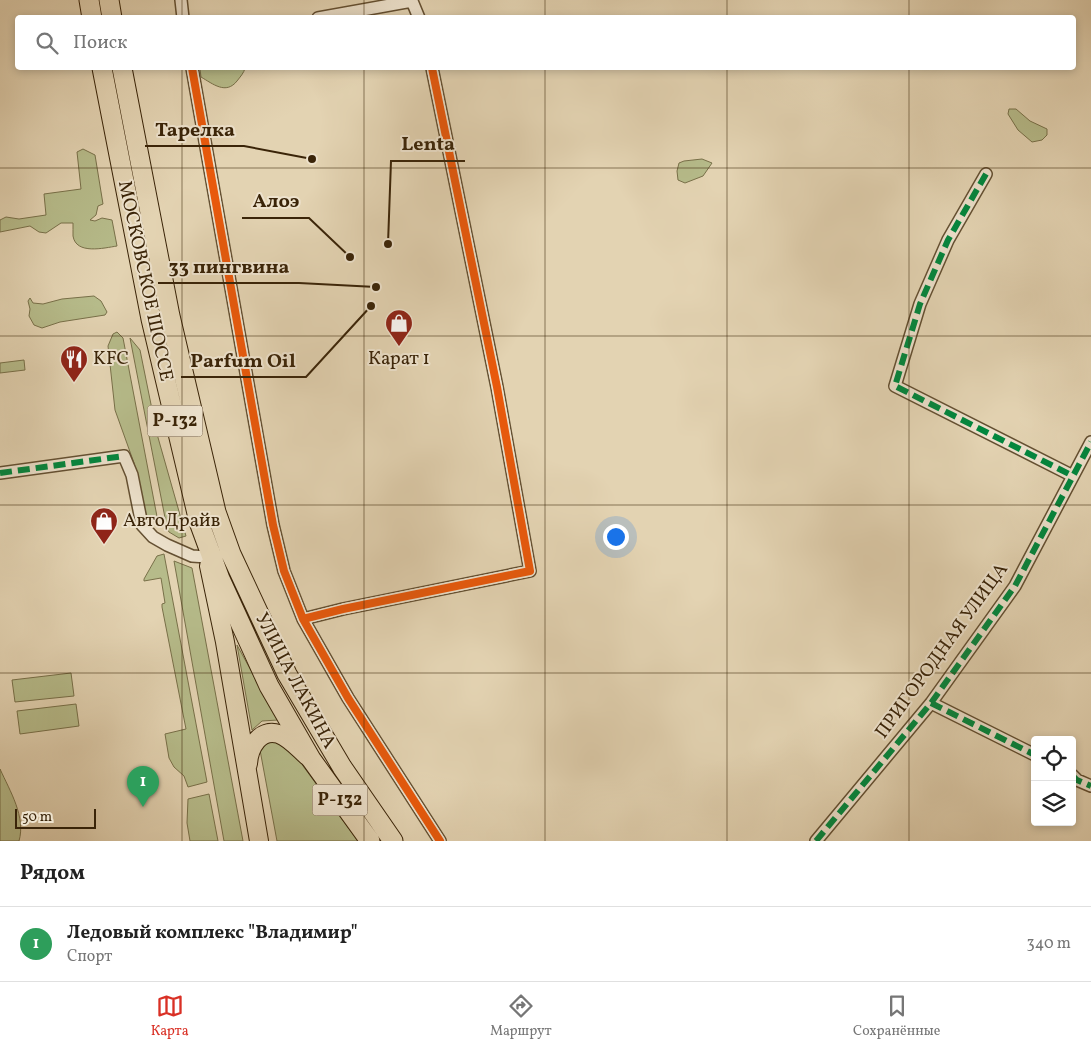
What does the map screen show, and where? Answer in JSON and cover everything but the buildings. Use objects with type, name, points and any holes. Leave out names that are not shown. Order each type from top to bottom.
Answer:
[{"type":"highway","points":[[89,0],[92,15]]},
{"type":"highway","points":[[109,0],[112,15]]},
{"type":"highway","name":"МОСКОВСКОЕ ШОССЕ","points":[[102,70],[151,320],[199,522]]},
{"type":"highway","name":"МОСКОВСКОЕ ШОССЕ","points":[[122,70],[170,316],[216,512]]},
{"type":"highway","name":"УЛИЦА ЛАКИНА","points":[[216,512],[231,554],[287,674],[357,790],[393,841]]},
{"type":"highway","name":"УЛИЦА ЛАКИНА","points":[[199,522],[220,579],[228,629],[269,686],[311,759],[370,841]]},
{"type":"main road","points":[[216,512],[213,558],[228,629],[247,774],[259,841]]},
{"type":"main road","points":[[213,558],[229,570],[267,632]]},
{"type":"main road","points":[[228,629],[250,620],[267,632]]},
{"type":"main road","points":[[247,774],[248,756],[251,747],[255,741],[266,734],[273,733],[286,737],[311,759]]},
{"type":"street","points":[[181,0],[183,15]]},
{"type":"street","points":[[335,15],[412,1],[418,15]]},
{"type":"street","points":[[192,70],[273,525],[284,571],[303,619],[348,698],[440,841]]},
{"type":"street","points":[[303,619],[346,608],[530,571],[496,387],[432,70]]},
{"type":"street","points":[[986,174],[948,240],[920,304],[895,386],[1073,476]]},
{"type":"street","name":"ПРИГОРОДНАЯ УЛИЦА","points":[[816,841],[931,703],[1015,586],[1091,442]]},
{"type":"street","points":[[0,473],[124,456],[132,475],[142,525],[153,537],[167,545],[192,556],[213,558]]},
{"type":"street","points":[[931,703],[1031,753]]},
{"type":"street","points":[[1076,779],[1091,786]]},
{"type":"green space","points":[[200,70],[244,70],[233,85],[224,88],[201,77]]},
{"type":"green space","points":[[1009,109],[1016,109],[1030,121],[1047,129],[1047,135],[1042,140],[1032,142],[1018,130],[1008,114]]},
{"type":"green space","points":[[83,149],[95,155],[103,204],[98,206],[96,215],[90,220],[95,221],[102,218],[112,220],[117,246],[91,249],[79,246],[73,236],[73,223],[61,223],[46,233],[39,232],[30,226],[0,232],[0,220],[6,217],[19,219],[46,215],[44,194],[81,189],[77,152]]},
{"type":"green space","points":[[702,159],[712,163],[703,176],[685,183],[678,180],[677,171],[679,163]]},
{"type":"green space","points":[[94,296],[101,301],[107,312],[105,315],[60,322],[42,328],[34,325],[29,316],[28,301],[30,298],[33,303],[43,304],[62,299]]},
{"type":"green space","points":[[117,332],[123,338],[159,527],[146,514],[134,463],[115,410],[108,346],[113,334]]},
{"type":"green space","points":[[130,338],[140,350],[157,434],[186,536],[179,538],[169,532],[167,528]]},
{"type":"green space","points":[[24,360],[25,370],[0,373],[0,363]]},
{"type":"green space","points":[[164,554],[207,782],[188,787],[184,776],[174,767],[169,758],[165,734],[186,729],[162,607],[162,604],[165,603],[161,578],[144,581],[157,556]]},
{"type":"green space","points":[[174,561],[192,568],[243,841],[224,841]]},
{"type":"green space","points":[[237,645],[278,720],[262,721],[252,730]]},
{"type":"green space","points":[[71,673],[74,696],[15,702],[12,680]]},
{"type":"green space","points":[[76,704],[79,726],[20,734],[17,711]]},
{"type":"green space","points":[[266,739],[279,740],[295,755],[358,841],[277,841],[260,750]]},
{"type":"green space","points":[[0,769],[19,813],[21,832],[19,841],[0,841]]},
{"type":"green space","points":[[209,794],[218,841],[190,841],[187,823],[188,799]]},
{"type":"marked path","points":[[986,174],[948,240],[920,304],[895,386],[1073,476]]},
{"type":"marked path","points":[[816,841],[931,703],[1015,586],[1091,442]]},
{"type":"marked path","points":[[0,473],[124,456]]},
{"type":"marked path","points":[[931,703],[1031,753]]},
{"type":"marked path","points":[[1076,779],[1091,786]]},
{"type":"cycle path","points":[[192,70],[273,525],[284,571],[303,619],[348,698],[440,841]]},
{"type":"cycle path","points":[[303,619],[343,609],[530,571],[497,387],[432,70]]},
{"type":"place","name":"Тарелка","points":[[312,159]]},
{"type":"place","name":"Lenta","points":[[388,244]]},
{"type":"place","name":"Алоэ","points":[[350,257]]},
{"type":"place","name":"33 пингвина","points":[[376,287]]},
{"type":"place","name":"Parfum Oil","points":[[371,306]]},
{"type":"place","name":"Карат 1","points":[[399,347]]},
{"type":"place","name":"KFC","points":[[74,383]]},
{"type":"place","name":"АвтоДрайв","points":[[104,545]]},
{"type":"place","name":"Ледовый комплекс \"Владимир\"","points":[[143,807]]}]
